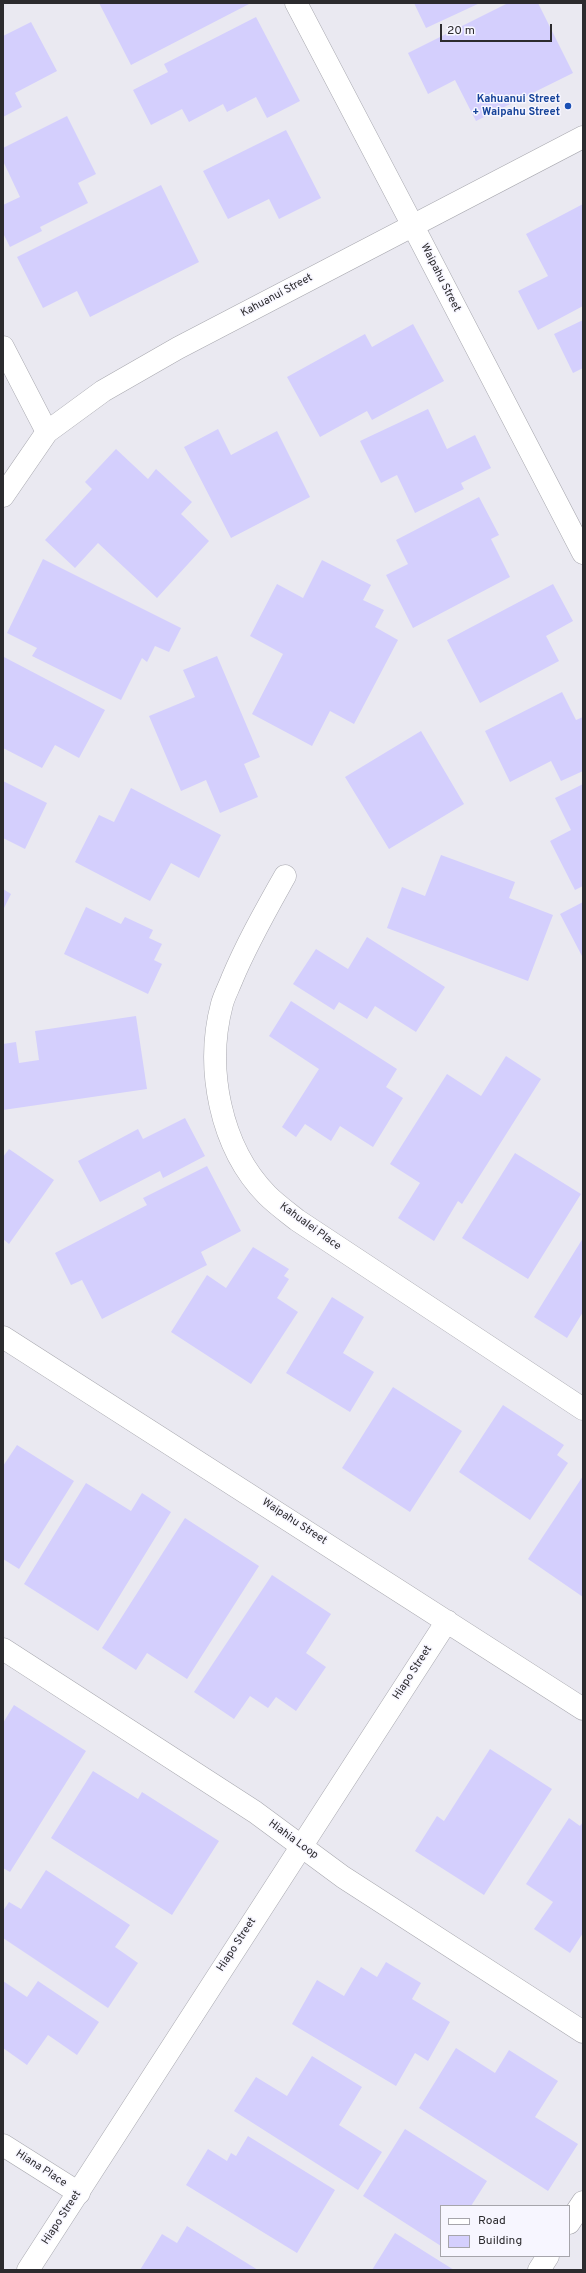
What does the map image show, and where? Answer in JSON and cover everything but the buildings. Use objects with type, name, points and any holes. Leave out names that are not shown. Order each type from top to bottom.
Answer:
[{"type":"street","name":"Waipahu Street","points":[[296,3],[583,553]]},
{"type":"street","name":"Kahuanui Street","points":[[3,496],[47,432],[103,391],[178,348],[583,137]]},
{"type":"street","points":[[3,347],[47,432]]},
{"type":"street","name":"Kahualei Place","points":[[285,876],[246,946],[222,1004],[216,1047],[216,1085],[225,1124],[239,1157],[266,1194],[297,1220],[583,1409]]},
{"type":"street","name":"Waipahu Street","points":[[3,1337],[583,1709]]},
{"type":"street","name":"Hiapo Street","points":[[28,2270],[447,1621]]},
{"type":"street","name":"Hiahia Loop","points":[[3,1650],[255,1812],[343,1877],[583,2032]]},
{"type":"street","name":"Hiana Place","points":[[3,2145],[79,2193]]},
{"type":"street","points":[[570,2222],[583,2202]]},
{"type":"street","points":[[538,2270],[547,2257]]},
{"type":"place","name":"Kahuanui Street + Waipahu Street","points":[[568,106]]}]
